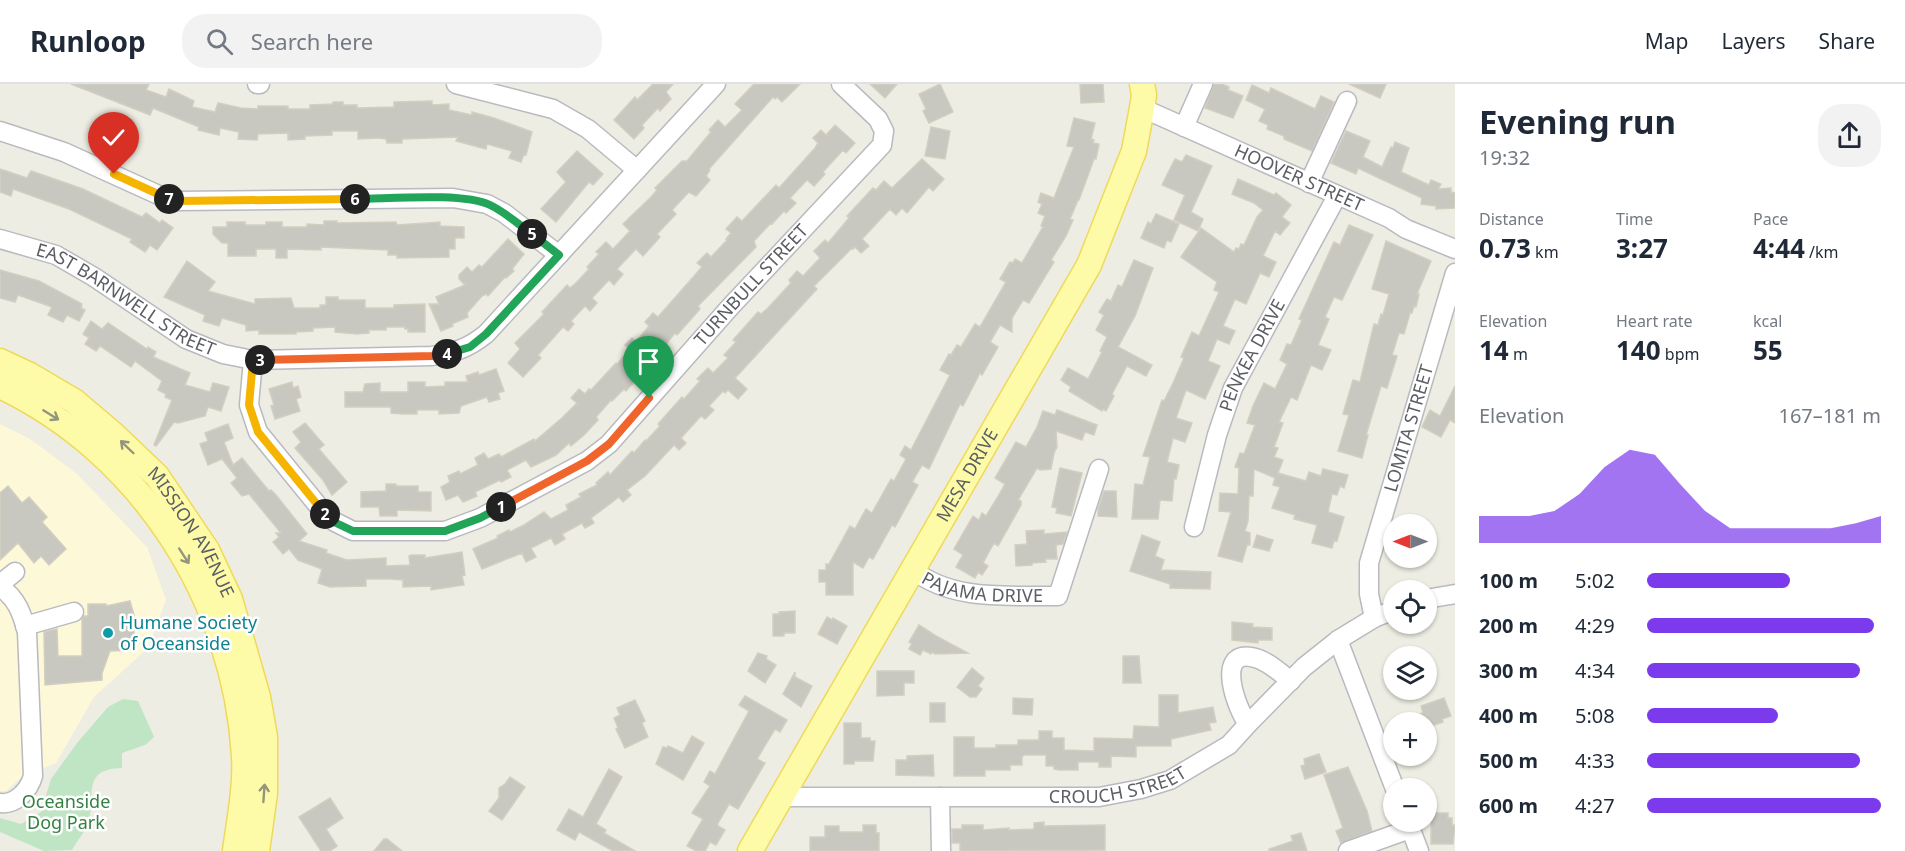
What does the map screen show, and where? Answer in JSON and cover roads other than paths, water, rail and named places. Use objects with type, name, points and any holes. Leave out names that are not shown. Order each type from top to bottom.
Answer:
[{"type":"main road","name":"MESA DRIVE","points":[[750,851],[1089,265],[1134,151],[1143,108],[1142,84]]},
{"type":"main road","name":"MISSION AVENUE","points":[[0,361],[30,375],[74,402],[113,434],[156,476],[207,550],[230,599],[237,621],[258,697],[265,737],[265,793],[257,851]]},
{"type":"main road","name":"MISSION AVENUE","points":[[0,386],[58,419],[98,452],[141,494],[192,568],[214,617],[231,671],[240,722],[244,757],[241,813],[235,851]]},
{"type":"street","points":[[456,84],[553,109],[588,129],[637,170]]},
{"type":"street","name":"EAST BARNWELL STREET","points":[[0,239],[56,255],[94,277],[186,339],[223,354],[253,360],[432,356],[456,352],[470,347],[486,334],[716,84]]},
{"type":"street","name":"TURNBULL STREET","points":[[253,360],[249,405],[258,432],[324,513],[334,522],[353,531],[445,531],[480,518],[587,461],[609,444],[731,306],[882,145],[884,130],[878,119],[841,84]]},
{"type":"street","points":[[1184,127],[1203,84]]},
{"type":"street","points":[[1309,183],[1347,101]]},
{"type":"street","name":"HOOVER STREET","points":[[1143,108],[1389,218],[1406,229],[1455,249]]},
{"type":"street","points":[[0,130],[64,152],[163,197],[177,201],[453,198],[487,204],[504,213],[559,255]]},
{"type":"street","name":"PENKEA DRIVE","points":[[1194,527],[1217,435],[1233,388],[1337,196]]},
{"type":"street","name":"LOMITA STREET","points":[[1374,618],[1369,594],[1369,563],[1455,273]]},
{"type":"street","name":"PAJAMA DRIVE","points":[[912,569],[921,577],[955,591],[1058,596],[1100,469]]},
{"type":"street","points":[[0,803],[15,801],[31,785],[33,776],[25,626],[22,611],[0,585],[15,572]]},
{"type":"street","points":[[1437,597],[1455,594]]},
{"type":"street","points":[[25,626],[74,612]]},
{"type":"street","name":"CROUCH STREET","points":[[781,797],[1099,797],[1141,789],[1170,780],[1229,745],[1304,667],[1338,640],[1383,614]]},
{"type":"street","points":[[1338,640],[1391,778]]},
{"type":"street","points":[[1248,724],[1233,696],[1231,680],[1236,662],[1240,658],[1252,657],[1271,666],[1291,681]]},
{"type":"street","points":[[940,797],[940,851]]},
{"type":"street","points":[[1348,851],[1394,832]]},
{"type":"street","points":[[1411,832],[1419,851]]},
{"type":"place","name":"Humane Society of Oceanside","points":[[108,633]]},
{"type":"park label","name":"Oceanside Dog Park","points":[[66,812]]}]
